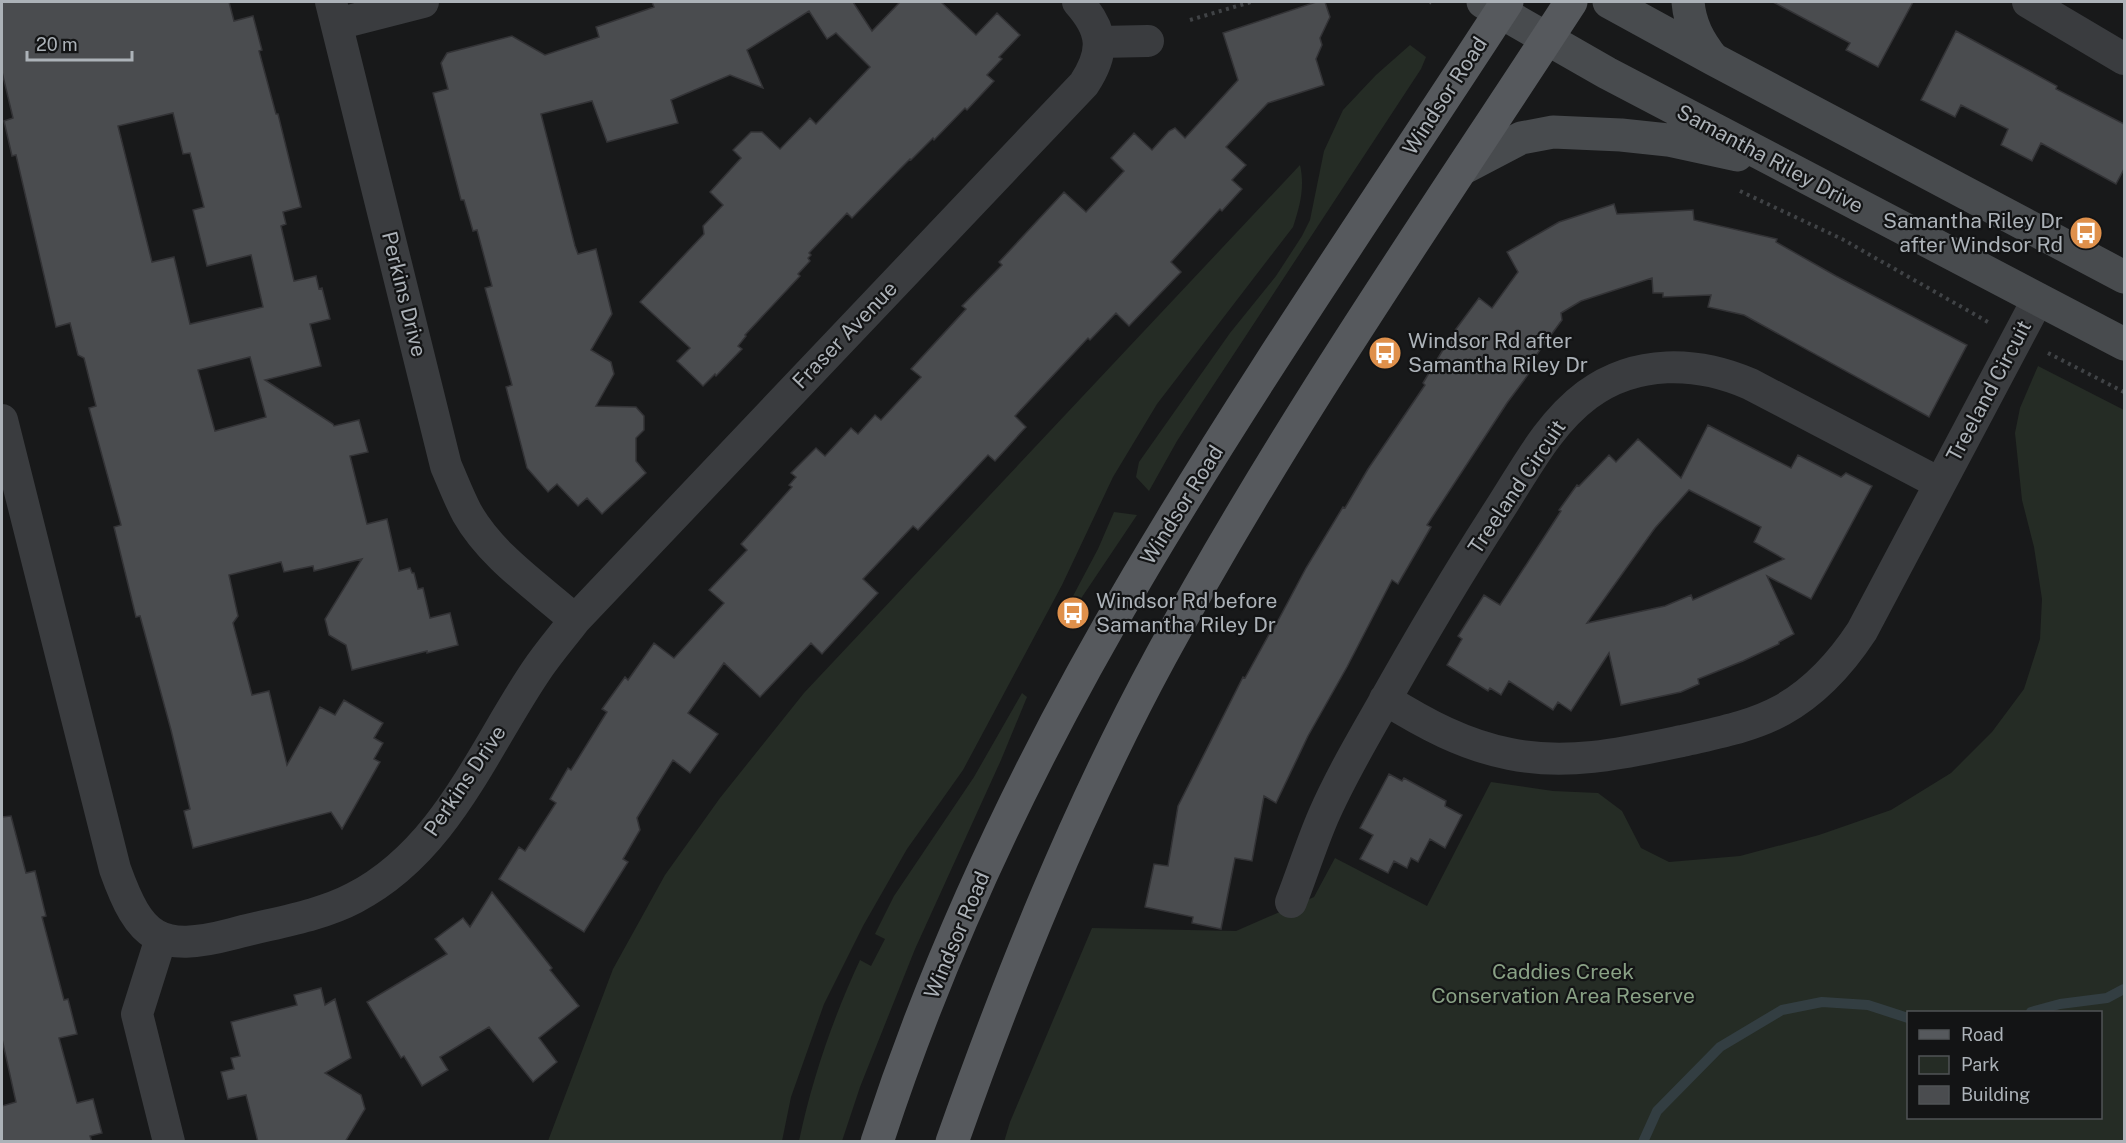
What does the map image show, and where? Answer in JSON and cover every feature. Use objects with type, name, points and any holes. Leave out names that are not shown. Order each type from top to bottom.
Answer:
[{"type":"main road","points":[[952,1142],[998,1013],[1041,907],[1086,807],[1150,676],[1259,485],[1335,364],[1571,2]]},
{"type":"main road","points":[[1609,2],[2124,277]]},
{"type":"main road","points":[[1688,2],[1692,27],[1713,59]]},
{"type":"main road","name":"Samantha Riley Drive","points":[[1497,5],[1607,73],[2124,344]]},
{"type":"main road","name":"Windsor Road","points":[[877,1142],[940,974],[977,885],[1016,803],[1104,634],[1142,568],[1497,5]]},
{"type":"main road","points":[[1462,169],[1521,138],[1537,134],[1570,132],[1700,145],[1785,166]]},
{"type":"street","points":[[334,13],[423,2]]},
{"type":"street","points":[[1078,2],[1096,27],[1099,42],[1148,41]]},
{"type":"street","points":[[2028,2],[2124,59]]},
{"type":"street","name":"Perkins Drive","points":[[161,938],[172,942],[201,941],[318,912],[353,899],[387,878],[420,848],[456,803],[536,670],[575,620],[526,579],[489,542],[468,514],[450,475],[334,13]]},
{"type":"street","name":"Fraser Avenue","points":[[575,620],[1084,84],[1096,65],[1099,42]]},
{"type":"street","name":"Treeland Circuit","points":[[1386,699],[1420,721],[1467,742],[1513,755],[1556,759],[1605,756],[1732,730],[1782,710],[1805,695],[1828,675],[1862,631],[2038,299]]},
{"type":"street","name":"Treeland Circuit","points":[[1291,902],[1324,817],[1349,765],[1386,699],[1478,543],[1550,432],[1567,412],[1588,394],[1611,381],[1636,372],[1663,367],[1685,366],[1730,375],[1939,483]]},
{"type":"street","points":[[2,420],[115,869],[135,916],[147,930],[161,938],[137,1014],[169,1142]]},
{"type":"path","points":[[1190,20],[1251,2]]},
{"type":"path","points":[[1731,187],[1842,239],[2018,337],[2124,392]]},
{"type":"green space","points":[[1410,45],[1426,57],[1421,69],[1177,441],[1149,491],[1136,477],[1139,462],[1230,333],[1276,276],[1302,236],[1310,220],[1324,151],[1343,110],[1376,75]]},
{"type":"green space","points":[[1300,165],[1301,196],[1293,227],[1157,404],[1113,477],[1062,585],[963,770],[907,849],[863,926],[824,1004],[791,1097],[782,1141],[548,1141],[613,969],[665,875],[720,798],[804,693]]},
{"type":"green space","name":"Caddies Creek Conservation Area Reserve","points":[[2038,366],[2124,410],[2124,1141],[1004,1142],[1010,1122],[1092,928],[1236,931],[1314,897],[1335,858],[1427,906],[1491,782],[1553,791],[1598,793],[1622,811],[1641,848],[1669,862],[1740,856],[1819,835],[1891,810],[1951,773],[1992,732],[2024,689],[2040,639],[2042,599],[2034,547],[2022,500],[2015,433],[2020,408]]},
{"type":"green space","points":[[1114,512],[1137,515],[1080,600],[1073,596],[1098,549]]},
{"type":"green space","points":[[1022,693],[1027,697],[1001,760],[915,949],[860,1087],[842,1141],[799,1141],[824,1049],[860,960],[871,966],[885,939],[875,934],[894,896],[974,777]]},
{"type":"building","points":[[2,2],[229,2],[234,21],[253,16],[262,50],[259,51],[276,114],[278,114],[301,207],[283,212],[286,224],[281,226],[294,281],[316,276],[319,289],[322,288],[330,319],[310,324],[321,366],[265,380],[334,426],[359,420],[368,452],[350,456],[367,524],[387,519],[399,571],[410,568],[414,573],[418,589],[423,588],[430,618],[450,613],[458,645],[352,670],[346,645],[329,635],[325,619],[362,559],[314,571],[313,566],[284,572],[281,562],[229,575],[238,616],[233,623],[252,695],[269,691],[287,765],[320,707],[335,715],[344,700],[383,723],[374,738],[383,743],[374,759],[380,762],[342,829],[331,812],[193,848],[184,811],[190,809],[171,730],[140,616],[136,617],[114,527],[121,525],[89,408],[96,406],[84,358],[78,355],[70,323],[56,327],[16,155],[12,156],[4,121],[13,118],[2,72]],"holes":[[[173,113],[183,154],[190,153],[204,207],[193,210],[207,266],[251,255],[263,307],[190,324],[174,257],[152,262],[118,126]],[[250,357],[266,417],[215,431],[198,370]]]},
{"type":"building","points":[[652,2],[853,2],[872,31],[900,2],[941,2],[976,35],[997,13],[1020,35],[999,57],[1002,59],[987,75],[994,81],[967,110],[965,108],[934,140],[933,138],[910,159],[852,218],[847,213],[809,253],[810,261],[798,274],[800,276],[745,335],[738,346],[742,349],[703,386],[677,361],[690,348],[640,302],[704,234],[703,226],[723,205],[710,192],[741,158],[733,150],[751,132],[762,132],[780,149],[810,118],[816,124],[870,67],[836,33],[827,39],[809,11],[747,50],[763,88],[730,75],[671,100],[678,123],[607,142],[592,101],[541,114],[575,246],[578,254],[596,249],[612,314],[591,350],[611,362],[614,374],[596,406],[636,407],[644,416],[644,430],[636,438],[636,461],[646,473],[602,514],[587,498],[578,506],[557,484],[548,492],[527,468],[506,387],[512,385],[485,288],[492,286],[477,230],[473,231],[464,200],[461,200],[433,93],[448,89],[441,63],[447,53],[512,36],[545,55],[599,37],[596,27],[654,7]]},
{"type":"building","points":[[1316,2],[1325,2],[1330,17],[1320,38],[1322,45],[1316,59],[1324,85],[1268,103],[1226,147],[1246,165],[1232,180],[1242,189],[1222,211],[1220,209],[1171,262],[1181,272],[1129,326],[1116,313],[1090,340],[1088,338],[1015,416],[1026,427],[995,461],[988,455],[918,530],[913,526],[863,579],[878,593],[822,654],[811,643],[760,697],[724,663],[688,713],[718,734],[690,773],[673,760],[637,818],[640,830],[623,859],[628,862],[584,932],[499,879],[519,847],[525,851],[556,803],[550,799],[568,768],[571,770],[607,712],[602,709],[625,677],[628,680],[654,643],[674,658],[724,603],[709,590],[747,550],[741,544],[792,487],[789,485],[796,477],[791,473],[816,448],[825,456],[851,428],[858,434],[875,415],[881,420],[921,377],[911,369],[966,309],[962,306],[1002,265],[999,262],[1064,192],[1086,212],[1124,171],[1111,158],[1134,133],[1152,150],[1169,131],[1175,128],[1185,138],[1238,80],[1223,33]]},
{"type":"building","points":[[1773,2],[1913,2],[1878,67],[1846,50],[1850,43]]},
{"type":"building","points":[[1956,31],[2057,86],[2056,89],[2124,124],[2124,169],[2116,184],[2041,143],[2032,161],[2001,145],[2008,129],[1961,105],[1955,117],[1921,100]]},
{"type":"building","points":[[1614,204],[1617,214],[1693,210],[1694,220],[1777,239],[1776,242],[1836,276],[1967,345],[1929,417],[1744,315],[1708,307],[1711,295],[1663,297],[1663,293],[1653,293],[1652,278],[1581,301],[1561,313],[1562,320],[1529,365],[1533,368],[1507,403],[1427,525],[1431,527],[1398,584],[1392,580],[1308,736],[1276,803],[1264,796],[1252,861],[1235,858],[1221,929],[1192,923],[1193,917],[1145,907],[1154,864],[1168,866],[1178,806],[1243,677],[1245,678],[1343,507],[1345,508],[1368,469],[1425,385],[1423,383],[1453,333],[1479,298],[1492,308],[1518,272],[1507,252],[1559,222]]},
{"type":"building","points":[[1708,425],[1791,468],[1798,455],[1841,477],[1846,473],[1872,486],[1811,599],[1767,576],[1794,634],[1779,644],[1743,661],[1698,679],[1699,684],[1681,692],[1621,705],[1609,653],[1571,711],[1558,702],[1553,710],[1509,681],[1501,695],[1490,688],[1488,691],[1447,665],[1462,639],[1458,636],[1484,595],[1500,605],[1577,485],[1579,486],[1609,455],[1616,462],[1638,439],[1681,478]],"holes":[[[1689,490],[1761,527],[1754,542],[1784,559],[1693,600],[1691,595],[1665,606],[1587,623],[1655,528]]]},
{"type":"building","points":[[1389,774],[1402,781],[1404,778],[1446,801],[1445,806],[1462,815],[1445,848],[1430,839],[1418,862],[1411,858],[1407,868],[1394,861],[1388,873],[1360,859],[1373,835],[1360,828]]},
{"type":"building","points":[[11,816],[26,873],[35,871],[46,916],[42,917],[64,1000],[68,999],[77,1034],[59,1038],[77,1103],[93,1099],[102,1133],[90,1136],[92,1142],[2,1142],[2,1106],[16,1102],[2,1039],[2,817]]},
{"type":"building","points":[[492,892],[579,1006],[539,1038],[557,1062],[533,1082],[489,1027],[440,1057],[448,1070],[422,1086],[404,1056],[401,1058],[367,1002],[447,954],[435,939],[463,918],[470,927]]},
{"type":"building","points":[[321,988],[325,1005],[335,999],[351,1058],[325,1073],[361,1095],[365,1109],[345,1142],[258,1142],[246,1095],[228,1099],[221,1072],[234,1069],[231,1058],[240,1056],[231,1022],[297,1005],[294,995]]},
{"type":"waterway","points":[[2035,1011],[2060,1004],[2107,998],[2124,989]]},
{"type":"waterway","points":[[1643,1142],[1657,1111],[1720,1047],[1782,1010],[1822,1002],[1868,1005],[1907,1018]]},
{"type":"place","name":"Samantha Riley Dr after Windsor Rd","points":[[2086,233]]},
{"type":"place","name":"Windsor Rd after Samantha Riley Dr","points":[[1385,353]]},
{"type":"place","name":"Windsor Rd before Samantha Riley Dr","points":[[1073,613]]}]
